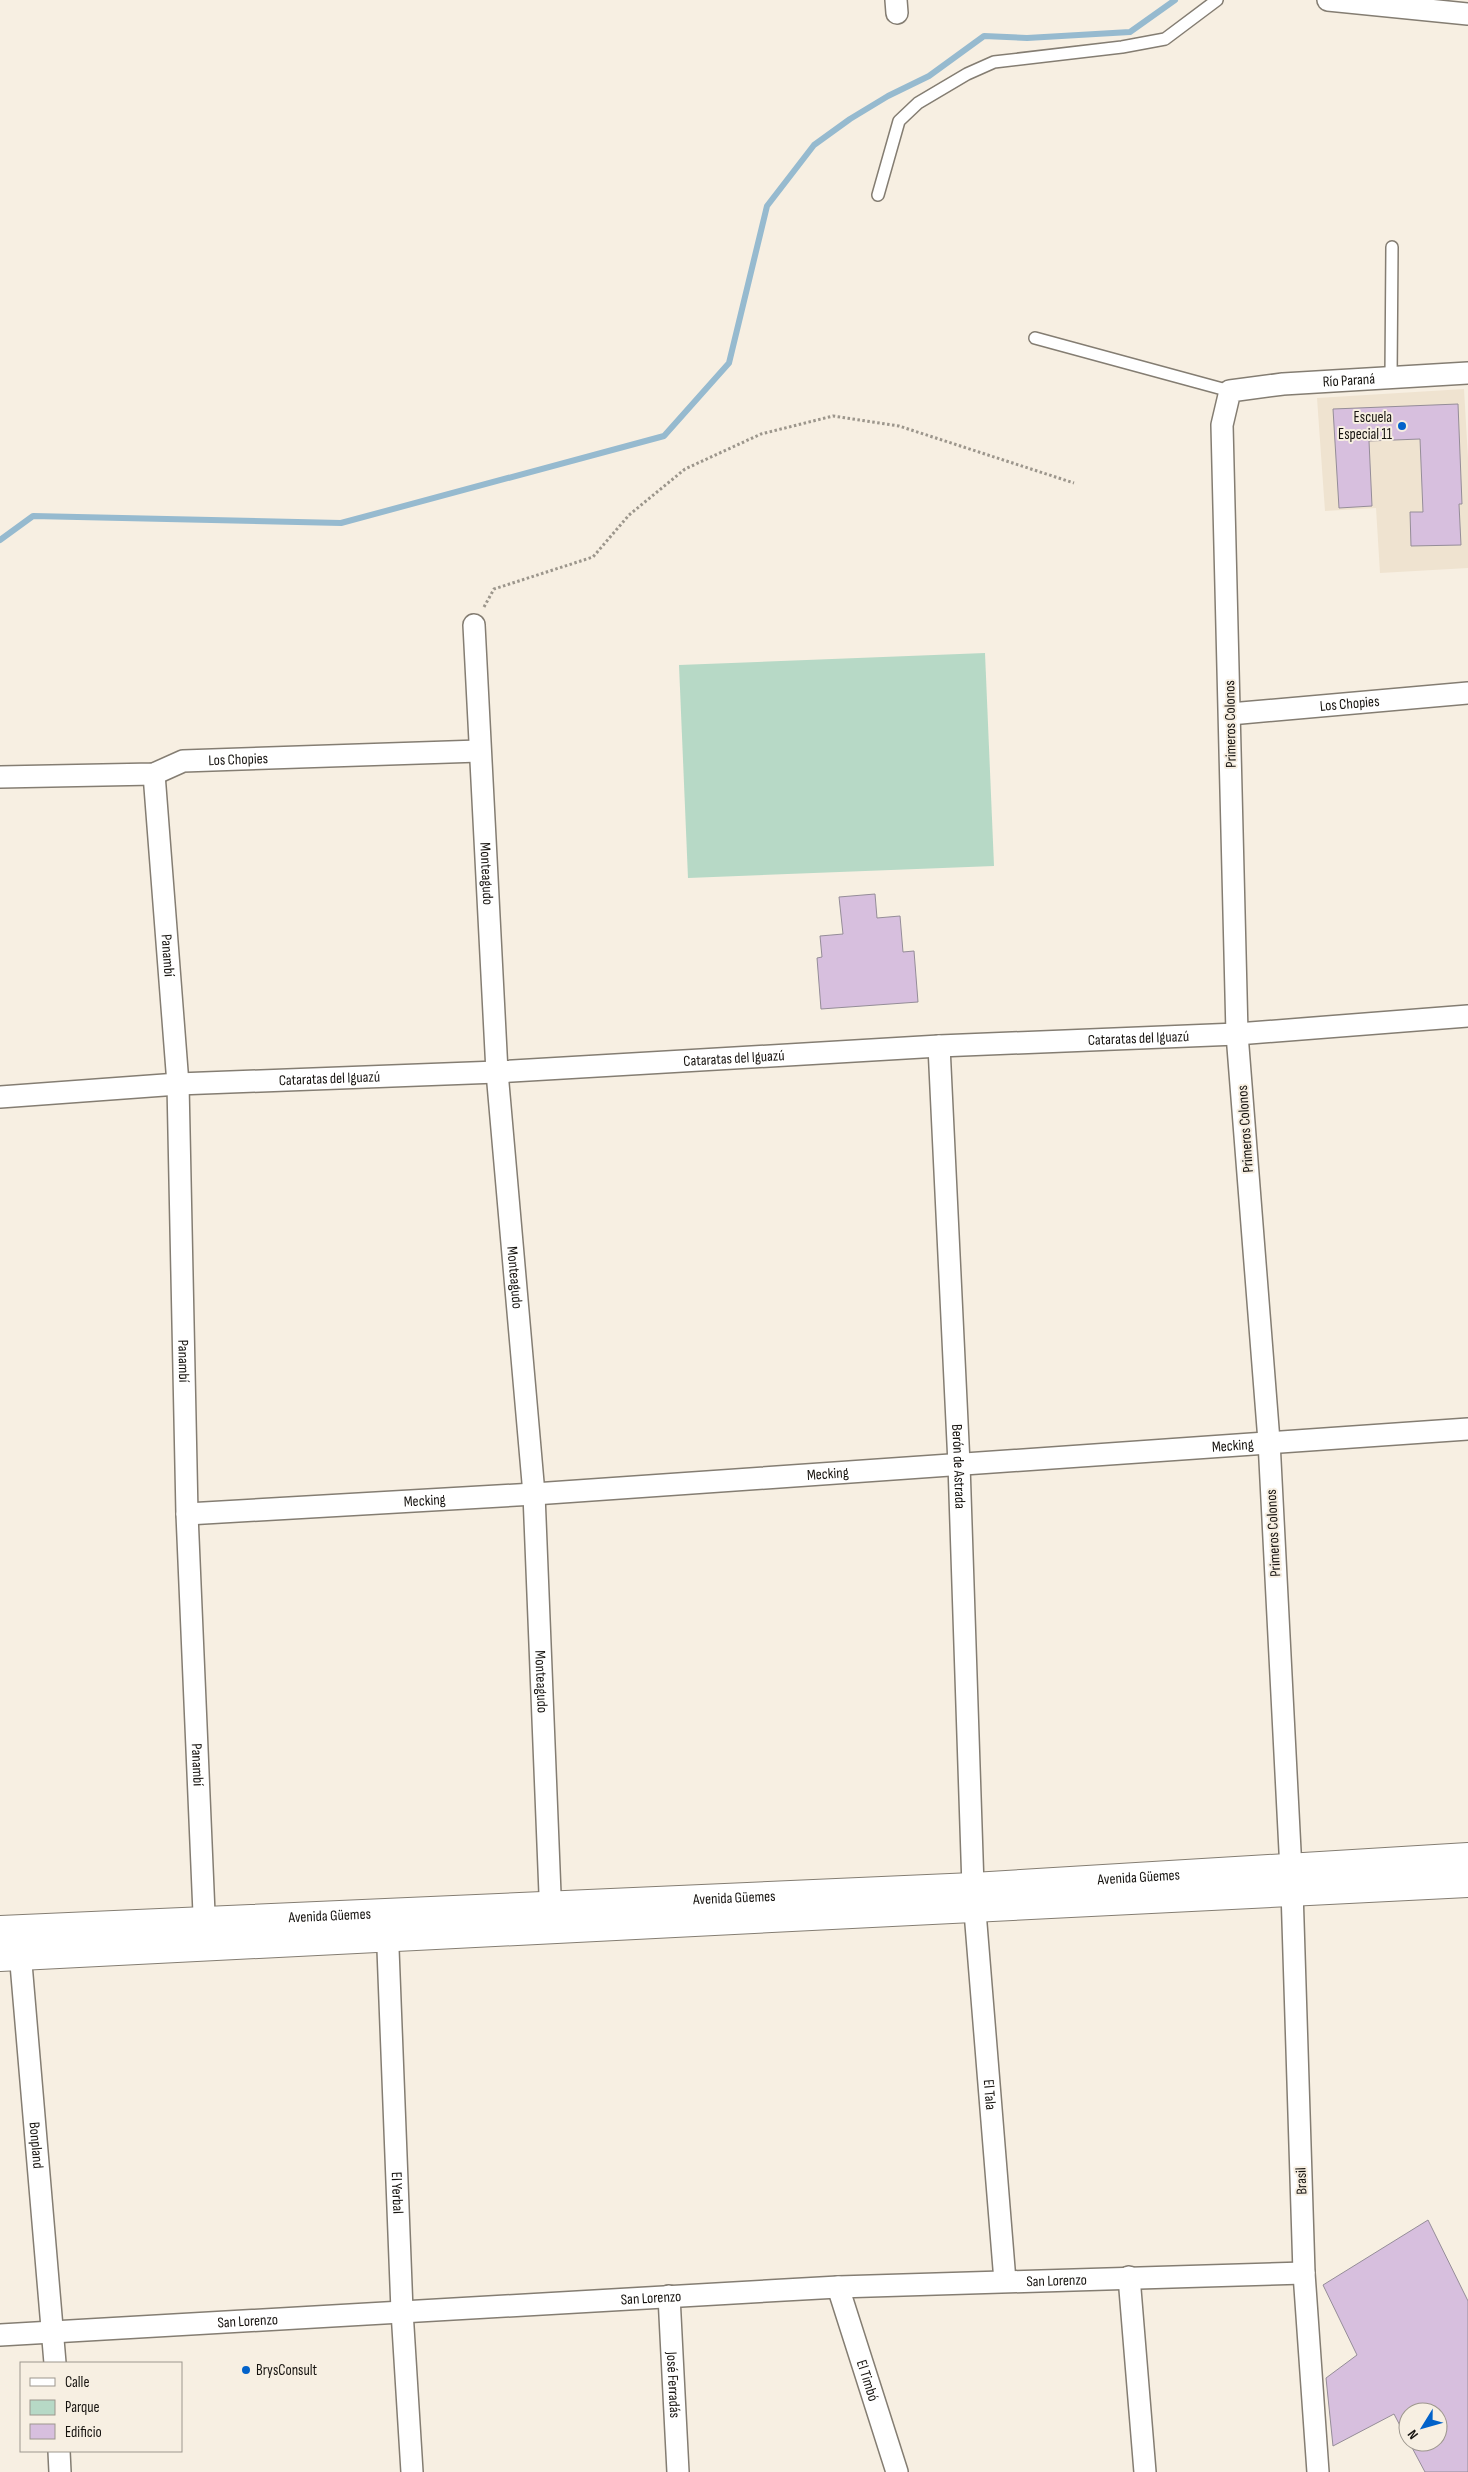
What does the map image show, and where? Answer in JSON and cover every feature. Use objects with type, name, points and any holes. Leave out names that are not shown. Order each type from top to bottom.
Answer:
[{"type":"main road","name":"Avenida Güemes","points":[[10,1957],[205,1934],[974,1897],[1291,1879],[1468,1856]]},
{"type":"main road","name":"Avenida Güemes","points":[[1291,1879],[1468,1883]]},
{"type":"main road","name":"Avenida Güemes","points":[[9,1929],[205,1934]]},
{"type":"street","points":[[1328,0],[1468,14]]},
{"type":"street","name":"Río Paraná","points":[[1230,391],[1283,384],[1468,373]]},
{"type":"street","name":"Primeros Colonos","points":[[1230,391],[1222,424],[1237,1034],[1269,1442],[1291,1879]]},
{"type":"street","name":"Monteagudo","points":[[474,625],[497,1072],[534,1494],[551,1918]]},
{"type":"street","name":"Los Chopies","points":[[1230,714],[1468,693]]},
{"type":"street","name":"Los Chopies","points":[[0,777],[154,774],[183,761],[479,751]]},
{"type":"street","name":"Panambí","points":[[154,774],[178,1084],[187,1514],[205,1934]]},
{"type":"street","name":"Cataratas del Iguazú","points":[[0,1097],[178,1084],[497,1072],[939,1046],[1237,1034],[1468,1016]]},
{"type":"street","name":"Berón de Astrada","points":[[939,1046],[959,1464],[974,1897]]},
{"type":"street","name":"Mecking","points":[[187,1514],[534,1494],[1468,1429]]},
{"type":"street","name":"Brasil","points":[[1291,1879],[1304,2273],[1318,2472]]},
{"type":"street","name":"El Tala","points":[[974,1897],[1005,2281]]},
{"type":"street","name":"El Yerbal","points":[[387,1925],[402,2311],[412,2472]]},
{"type":"street","name":"Bonpland","points":[[9,1929],[10,1957],[53,2330],[55,2362]]},
{"type":"street","name":"San Lorenzo","points":[[0,2335],[53,2330],[838,2287],[1304,2273]]},
{"type":"street","points":[[1129,2277],[1145,2472]]},
{"type":"street","name":"El Timbó","points":[[838,2287],[897,2472]]},
{"type":"street","name":"José Ferradás","points":[[669,2296],[678,2472]]},
{"type":"street","points":[[59,2452],[60,2472]]},
{"type":"lane","points":[[878,195],[899,121],[918,103],[967,74],[994,62],[1122,47],[1165,39],[1217,0]]},
{"type":"lane","points":[[1391,378],[1392,247]]},
{"type":"lane","points":[[1035,338],[1230,391]]},
{"type":"path","points":[[474,625],[494,589],[593,557],[629,515],[685,469],[761,434],[833,416],[899,426],[1074,483]]},
{"type":"shaded area","points":[[1464,389],[1468,458],[1468,568],[1380,573],[1376,508],[1325,511],[1317,398]]},
{"type":"green space","points":[[985,653],[994,866],[688,878],[679,665]]},
{"type":"building","points":[[1458,404],[1462,504],[1459,504],[1461,545],[1411,546],[1410,512],[1423,512],[1420,439],[1369,441],[1372,506],[1339,508],[1333,409]]},
{"type":"building","points":[[875,894],[877,918],[900,916],[903,952],[914,951],[918,1002],[821,1009],[817,958],[822,957],[820,936],[843,934],[839,897]]},
{"type":"building","points":[[1428,2220],[1468,2301],[1468,2472],[1425,2472],[1414,2452],[1448,2452],[1448,2402],[1398,2402],[1398,2422],[1394,2414],[1333,2446],[1326,2378],[1357,2355],[1323,2285]]},
{"type":"waterway","points":[[0,540],[33,516],[341,523],[664,436],[729,363],[767,206],[814,145],[850,119],[888,96],[929,76],[984,36],[1027,38],[1130,32],[1175,0]]},
{"type":"place","name":"Escuela Especial 11","points":[[1402,426]]},
{"type":"place","name":"BrysConsult","points":[[246,2370]]}]
